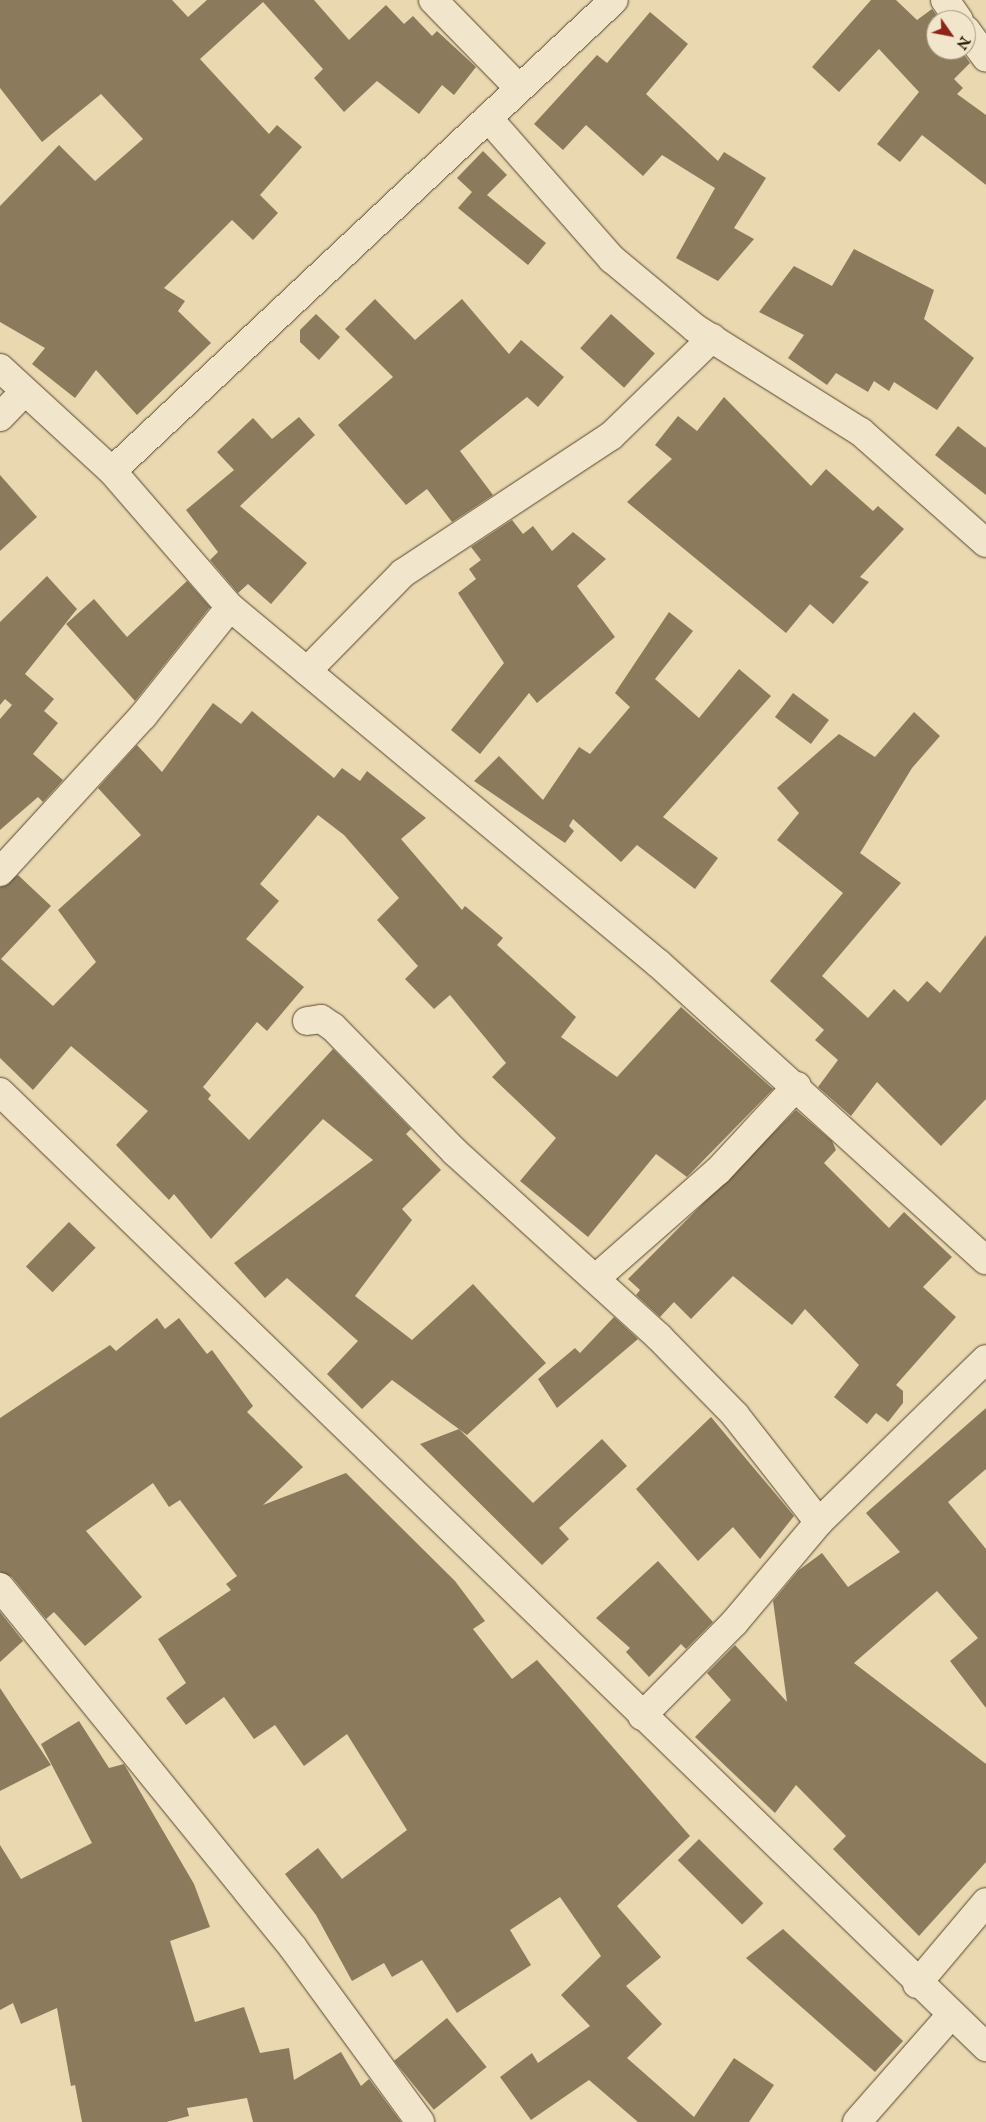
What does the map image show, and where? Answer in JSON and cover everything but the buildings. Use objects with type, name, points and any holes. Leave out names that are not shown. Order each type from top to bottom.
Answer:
[{"type":"street","points":[[433,0],[519,88]]},
{"type":"street","points":[[112,471],[614,0]]},
{"type":"street","points":[[976,44],[986,58]]},
{"type":"street","points":[[488,118],[612,259],[712,338],[861,432],[986,543]]},
{"type":"street","points":[[307,671],[403,573],[611,436],[712,338]]},
{"type":"street","points":[[0,368],[112,471],[230,607],[659,964],[797,1086],[986,1260]]},
{"type":"street","points":[[0,417],[24,392]]},
{"type":"street","points":[[0,872],[143,716],[230,607]]},
{"type":"street","points":[[307,1021],[321,1020],[333,1027],[456,1152],[596,1278],[735,1415],[819,1522]]},
{"type":"street","points":[[596,1278],[718,1171],[797,1086]]},
{"type":"street","points":[[0,1092],[917,1984],[986,2047]]},
{"type":"street","points":[[642,1716],[734,1624],[819,1522],[986,1359]]},
{"type":"street","points":[[0,1587],[294,1949],[420,2122]]},
{"type":"street","points":[[917,1984],[986,1902]]},
{"type":"street","points":[[857,2122],[951,2015]]}]
